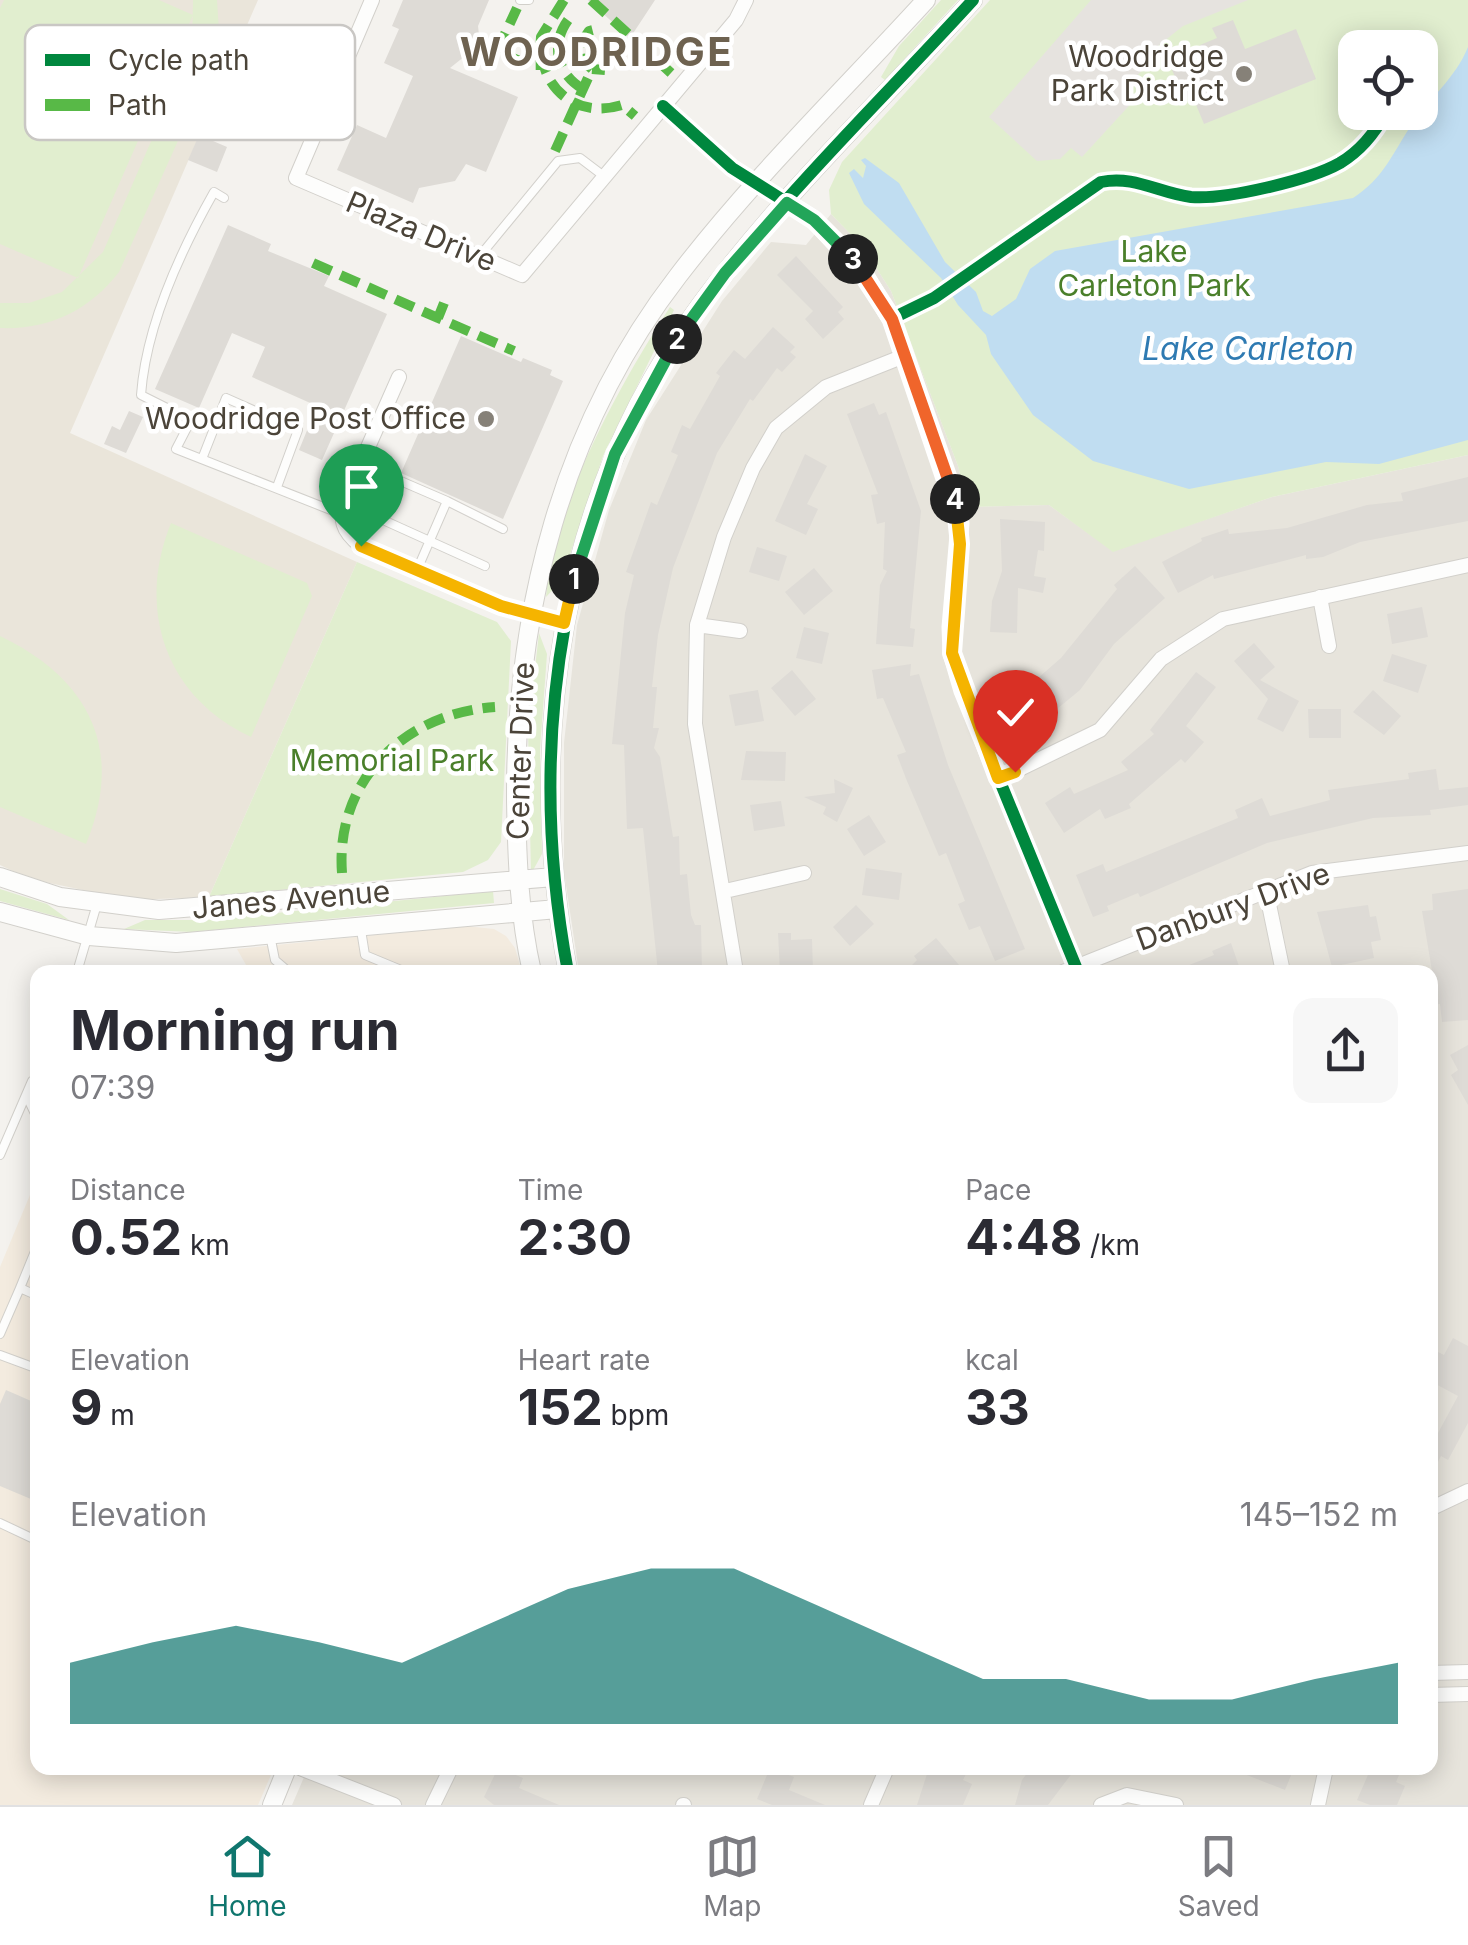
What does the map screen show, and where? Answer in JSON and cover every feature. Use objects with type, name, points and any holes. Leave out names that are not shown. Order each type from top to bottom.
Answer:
[{"type":"street","name":"Plaza Drive","points":[[355,40],[372,0]]},
{"type":"street","name":"Plaza Drive","points":[[312,140],[296,178],[522,275],[736,20],[746,0]]},
{"type":"street","name":"Center Drive","points":[[522,911],[518,879],[516,704],[530,615],[563,492],[614,376],[677,277],[926,0]]},
{"type":"street","name":"Center Drive","points":[[554,876],[552,742],[564,623],[601,489],[651,381],[699,306],[787,203],[974,0]]},
{"type":"street","points":[[664,106],[757,185],[814,220],[864,274],[892,319],[956,503],[960,544],[952,653],[1067,965]]},
{"type":"street","points":[[735,965],[695,724],[697,625],[724,538],[753,468],[776,428],[826,386],[904,356]]},
{"type":"street","points":[[400,377],[341,514],[342,526],[361,546],[530,615],[564,623]]},
{"type":"street","points":[[998,778],[1100,730],[1162,659],[1223,619],[1468,565]]},
{"type":"street","points":[[1320,597],[1329,646]]},
{"type":"street","points":[[697,625],[740,631]]},
{"type":"street","name":"Danbury Drive","points":[[1081,965],[1330,868],[1468,853]]},
{"type":"street","points":[[724,890],[804,873]]},
{"type":"street","points":[[554,876],[567,965]]},
{"type":"street","name":"Janes Avenue","points":[[0,877],[97,904],[193,910],[554,876]]},
{"type":"street","points":[[1266,890],[1281,965]]},
{"type":"street","name":"Janes Avenue","points":[[0,912],[89,936],[176,943],[557,909]]},
{"type":"street","points":[[522,911],[531,965]]},
{"type":"street","points":[[1438,1505],[1468,1492]]},
{"type":"street","points":[[1438,1673],[1468,1672]]},
{"type":"street","points":[[1438,1694],[1468,1694]]},
{"type":"street","points":[[272,1805],[284,1775]]},
{"type":"street","points":[[318,1775],[394,1805]]},
{"type":"street","points":[[433,1805],[448,1775]]},
{"type":"street","points":[[871,1805],[884,1775]]},
{"type":"street","points":[[1318,1805],[1324,1775]]},
{"type":"street","points":[[1101,1805],[1126,1795],[1176,1805]]},
{"type":"lane","points":[[520,0],[529,0]]},
{"type":"lane","points":[[479,257],[558,161],[580,158],[605,176]]},
{"type":"lane","points":[[224,198],[214,192],[161,309],[142,372],[141,395],[191,420],[176,449],[341,514]]},
{"type":"lane","points":[[202,459],[226,398],[298,430],[276,487]]},
{"type":"lane","points":[[389,476],[503,528]]},
{"type":"lane","points":[[418,570],[448,501]]},
{"type":"lane","points":[[372,515],[484,566]]},
{"type":"lane","points":[[79,965],[97,904]]},
{"type":"lane","points":[[360,926],[365,955],[389,965]]},
{"type":"lane","points":[[270,936],[274,960],[280,965]]},
{"type":"lane","points":[[0,1155],[30,1086]]},
{"type":"lane","points":[[0,1334],[30,1264]]},
{"type":"lane","points":[[20,1288],[30,1292]]},
{"type":"lane","points":[[0,1355],[30,1365]]},
{"type":"lane","points":[[0,1524],[30,1537]]},
{"type":"shaded area","points":[[0,0],[258,0],[247,25],[25,25],[25,140],[197,140],[70,433],[357,562],[209,897],[131,900],[30,879],[0,865]]},
{"type":"shaded area","points":[[1091,0],[1248,0],[1183,26],[1139,61],[1145,67],[1127,87],[1137,97],[1082,157],[1071,148],[1060,159],[1037,161],[989,117]]},
{"type":"shaded area","points":[[831,214],[863,247],[891,291],[958,466],[968,507],[1049,505],[1113,551],[1272,497],[1468,455],[1468,1805],[292,1805],[305,1775],[1438,1775],[1438,965],[578,965],[564,872],[564,743],[577,625],[609,510],[646,420],[722,301],[771,242],[806,245]]},
{"type":"shaded area","points":[[465,926],[494,929],[506,936],[520,965],[246,965],[237,949]]},
{"type":"shaded area","points":[[30,1195],[30,1775],[271,1775],[258,1805],[0,1805],[0,1267]]},
{"type":"green space","points":[[4,0],[159,0],[193,15],[189,25],[25,25],[25,140],[138,140],[78,278],[0,244],[0,8]]},
{"type":"green space","points":[[193,0],[217,0],[219,25],[192,25]]},
{"type":"green space","points":[[941,0],[958,0],[885,80],[881,77],[899,46]]},
{"type":"green space","name":"Lake Carleton Park","points":[[990,0],[1468,0],[1468,455],[1272,497],[1113,552],[1049,505],[968,507],[958,466],[891,291],[863,247],[831,214],[829,190],[842,162]]},
{"type":"green space","points":[[152,140],[178,140],[119,272],[108,285],[82,307],[52,321],[0,328],[0,303],[29,303],[62,292],[103,252]]},
{"type":"green space","points":[[670,307],[674,310],[603,456],[561,581],[546,597],[551,561],[575,485],[611,408]]},
{"type":"green space","points":[[171,523],[307,583],[312,596],[251,737],[221,720],[197,699],[166,647],[158,618],[157,587]]},
{"type":"green space","name":"Memorial Park","points":[[357,562],[497,622],[511,641],[501,842],[488,860],[463,872],[209,897]]},
{"type":"green space","points":[[539,633],[547,654],[540,749],[542,854],[531,874],[528,729]]},
{"type":"green space","points":[[0,636],[57,673],[77,696],[91,721],[100,748],[102,778],[86,844],[0,807]]},
{"type":"green space","points":[[0,889],[47,904],[69,920],[0,901]]},
{"type":"green space","points":[[493,891],[494,903],[192,932],[124,929],[145,920],[206,920]]},
{"type":"water","name":"Lake Carleton","points":[[1468,47],[1468,440],[1379,464],[1326,462],[1189,489],[1093,461],[1033,415],[991,354],[986,335],[958,305],[941,278],[864,204],[849,173],[854,169],[863,178],[866,166],[861,160],[865,158],[899,183],[945,262],[976,292],[983,311],[992,316],[1016,299],[1030,269],[1055,251],[1353,198],[1380,174],[1409,130],[1438,130],[1438,91]]},
{"type":"building","points":[[403,0],[489,0],[478,26],[480,44],[450,68],[518,97],[486,172],[466,164],[455,181],[419,188],[413,203],[337,170],[350,140],[355,140],[357,125],[386,138],[413,76],[384,63],[399,29],[392,26]]},
{"type":"building","points":[[588,0],[655,0],[630,38]]},
{"type":"building","name":"Woodridge Park District","points":[[1233,20],[1245,49],[1296,29],[1316,79],[1204,124],[1192,95],[1184,98],[1172,70],[1204,57],[1200,45],[1217,38],[1212,28]]},
{"type":"building","points":[[197,140],[211,140],[227,147],[217,172],[188,160]]},
{"type":"building","points":[[228,225],[271,244],[268,251],[329,276],[324,286],[387,314],[322,460],[299,450],[317,406],[252,377],[265,347],[232,333],[199,408],[155,389]]},
{"type":"building","points":[[796,256],[843,307],[838,312],[844,319],[823,339],[805,319],[813,311],[777,275]]},
{"type":"building","points":[[773,327],[795,347],[790,352],[796,357],[782,372],[777,368],[753,401],[750,399],[717,453],[673,568],[658,635],[652,687],[657,687],[653,728],[659,728],[654,748],[660,757],[673,837],[679,836],[680,875],[687,874],[691,915],[695,925],[701,925],[702,965],[657,965],[643,828],[627,829],[624,745],[612,744],[625,613],[634,575],[626,572],[651,502],[657,505],[678,455],[671,452],[682,425],[690,429],[720,376],[716,373],[734,350],[745,359]]},
{"type":"building","name":"Woodridge Post Office","points":[[461,336],[521,362],[523,358],[552,370],[550,375],[563,381],[503,519],[401,473]]},
{"type":"building","points":[[874,403],[879,415],[886,412],[921,511],[910,628],[915,629],[913,647],[876,644],[880,585],[887,571],[883,569],[885,522],[877,524],[871,495],[878,494],[847,414]]},
{"type":"building","points":[[129,411],[143,417],[126,453],[104,444],[112,426],[120,430]]},
{"type":"building","points":[[805,454],[827,466],[807,504],[818,509],[806,535],[775,521]]},
{"type":"building","points":[[1468,477],[1468,521],[1360,542],[1323,557],[1306,559],[1306,555],[1214,579],[1213,575],[1178,593],[1162,562],[1202,541],[1201,538],[1228,529],[1229,534],[1287,528],[1367,505],[1403,501],[1401,493]]},
{"type":"building","points":[[1000,519],[1045,522],[1044,551],[1038,550],[1034,576],[1046,578],[1043,593],[1018,588],[1017,633],[990,632],[992,601],[1002,571]]},
{"type":"building","points":[[757,547],[787,556],[779,581],[749,572]]},
{"type":"building","points":[[1135,566],[1165,598],[1114,644],[1080,690],[1057,709],[1011,724],[999,694],[1038,678],[1061,658],[1117,589],[1114,585]]},
{"type":"building","points":[[814,568],[833,591],[804,615],[785,592]]},
{"type":"building","points":[[1422,607],[1428,637],[1392,644],[1387,614]]},
{"type":"building","points":[[804,627],[829,633],[822,664],[796,658]]},
{"type":"building","points":[[1254,643],[1275,667],[1260,680],[1299,701],[1283,732],[1257,719],[1268,699],[1234,661]]},
{"type":"building","points":[[1392,654],[1427,665],[1418,693],[1383,681]]},
{"type":"building","points":[[911,664],[910,676],[919,674],[948,765],[1025,949],[995,961],[980,926],[969,930],[958,904],[965,901],[946,853],[939,856],[897,755],[906,752],[883,698],[877,699],[872,670]]},
{"type":"building","points":[[792,670],[816,699],[795,716],[771,688]]},
{"type":"building","points":[[1196,672],[1216,687],[1186,726],[1204,742],[1185,763],[1181,759],[1129,804],[1131,808],[1105,819],[1100,809],[1064,833],[1045,803],[1070,787],[1074,794],[1128,770],[1121,762],[1154,734],[1150,730]]},
{"type":"building","points":[[758,690],[764,721],[735,726],[729,695]]},
{"type":"building","points":[[1373,690],[1401,716],[1384,735],[1353,712]]},
{"type":"building","points":[[1308,709],[1341,709],[1341,738],[1309,738]]},
{"type":"building","points":[[746,751],[786,752],[785,781],[741,780]]},
{"type":"building","points":[[1436,769],[1439,790],[1468,787],[1468,805],[1430,810],[1431,815],[1373,818],[1267,843],[1140,897],[1138,893],[1107,906],[1109,911],[1093,917],[1076,875],[1103,864],[1106,872],[1238,818],[1235,810],[1262,798],[1270,816],[1330,800],[1328,790],[1409,779],[1408,773]]},
{"type":"building","points":[[834,779],[853,788],[837,822],[823,814],[826,807],[804,797],[835,793]]},
{"type":"building","points":[[781,801],[785,826],[754,831],[750,805]]},
{"type":"building","points":[[869,815],[886,842],[864,856],[847,829]]},
{"type":"building","points":[[866,868],[902,873],[899,900],[862,895]]},
{"type":"building","points":[[1468,889],[1468,1020],[1442,1022],[1438,965],[1431,965],[1422,911],[1433,910],[1432,894]]},
{"type":"building","points":[[856,905],[874,924],[850,946],[833,927]]},
{"type":"building","points":[[1368,905],[1370,917],[1376,916],[1381,940],[1371,942],[1374,958],[1331,965],[1317,912]]},
{"type":"building","points":[[778,933],[791,933],[791,940],[812,939],[813,965],[780,965]]},
{"type":"building","points":[[936,938],[959,965],[912,965],[917,960],[914,956]]},
{"type":"building","points":[[1231,943],[1239,965],[1189,965],[1214,955],[1212,951]]},
{"type":"building","points":[[1468,1045],[1468,1105],[1451,1075],[1458,1070],[1450,1055]]},
{"type":"building","points":[[1453,1338],[1468,1346],[1468,1423],[1448,1460],[1441,1456],[1438,1462],[1438,1433],[1458,1396],[1438,1385],[1438,1352],[1444,1355]]},
{"type":"building","points":[[6,1390],[30,1400],[30,1499],[0,1486],[0,1404]]},
{"type":"building","points":[[495,1775],[516,1775],[523,1778],[519,1788],[559,1805],[494,1805],[484,1797]]},
{"type":"building","points":[[767,1775],[789,1775],[794,1777],[789,1790],[825,1805],[772,1805],[757,1799]]},
{"type":"building","points":[[927,1775],[966,1775],[963,1780],[972,1784],[963,1805],[917,1805]]},
{"type":"building","points":[[1026,1775],[1071,1775],[1048,1805],[1015,1805]]},
{"type":"building","points":[[1247,1775],[1291,1775],[1285,1790]]},
{"type":"building","points":[[1368,1775],[1399,1775],[1396,1782],[1405,1786],[1397,1805],[1370,1805],[1357,1800]]},
{"type":"marked path","points":[[564,0],[541,37],[541,54],[552,84],[574,103],[605,108],[622,105],[635,116]]},
{"type":"marked path","points":[[591,0],[671,73]]},
{"type":"marked path","points":[[497,51],[517,8]]},
{"type":"marked path","points":[[568,20],[559,39],[559,58],[567,75],[583,89]]},
{"type":"marked path","points":[[592,69],[581,60],[579,46],[589,31],[601,28]]},
{"type":"marked path","points":[[480,44],[529,65],[542,65]]},
{"type":"marked path","points":[[555,151],[592,69],[605,70]]},
{"type":"marked path","points":[[313,263],[438,318]]},
{"type":"marked path","points":[[444,303],[438,318],[514,351]]},
{"type":"marked path","points":[[342,873],[343,839],[350,808],[382,757],[433,722],[495,707]]},
{"type":"cycle path","points":[[567,965],[556,885],[551,798],[554,711],[565,625],[585,540],[614,458],[652,380],[731,266],[973,0]]},
{"type":"cycle path","points":[[663,106],[732,168],[813,219],[864,274],[891,319],[960,523],[952,653],[963,691],[1075,965]]},
{"type":"cycle path","points":[[891,319],[934,298],[1101,182],[1136,183],[1191,197],[1267,188],[1340,163],[1375,130]]},
{"type":"place","name":"Woodridge Park District","points":[[1244,74]]},
{"type":"place","name":"Woodridge Post Office","points":[[486,419]]},
{"type":"district","name":"WOODRIDGE","points":[[597,52]]},
{"type":"route","points":[[361,546],[501,606],[564,623],[601,489],[651,381],[699,306],[787,203],[814,220],[844,248],[892,319],[960,523],[952,653],[962,691],[998,778],[1015,772]]}]
